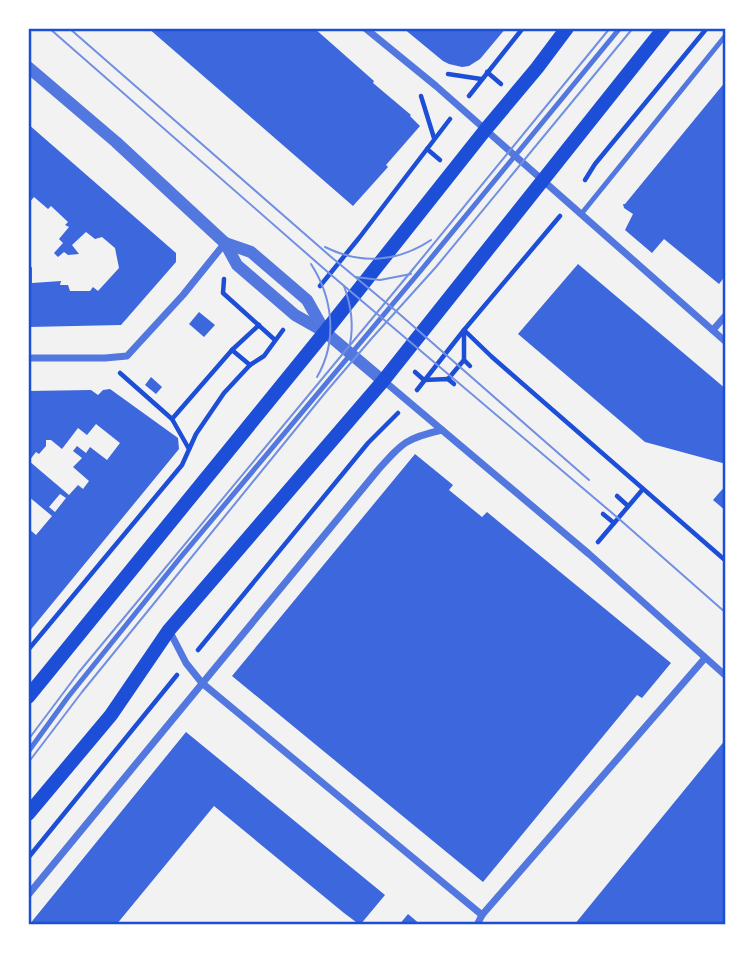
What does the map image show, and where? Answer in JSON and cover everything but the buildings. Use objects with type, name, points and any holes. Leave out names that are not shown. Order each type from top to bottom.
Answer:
[{"type":"main road","points":[[28,697],[325,332],[567,28]]},
{"type":"main road","points":[[28,814],[111,715],[169,630],[383,381],[664,28]]},
{"type":"street","points":[[365,28],[543,179],[726,342]]},
{"type":"street","points":[[28,67],[116,142],[225,243],[237,265],[295,315],[325,332],[442,430],[589,554],[726,676]]},
{"type":"street","points":[[225,243],[251,252],[307,300],[325,332]]},
{"type":"street","points":[[28,358],[127,356],[183,295],[225,243]]},
{"type":"street","points":[[713,330],[726,315]]},
{"type":"street","points":[[28,895],[401,444],[420,435],[442,430]]},
{"type":"street","points":[[169,630],[187,663],[202,683],[482,915]]},
{"type":"street","points":[[477,925],[482,915],[705,658]]},
{"type":"lane","points":[[28,752],[68,697],[180,558],[620,28]]},
{"type":"lane","points":[[582,213],[726,35]]},
{"type":"path","points":[[307,300],[359,239],[434,139],[523,28]]},
{"type":"path","points":[[454,384],[448,379],[424,380],[540,242],[570,204],[595,164],[707,28]]},
{"type":"path","points":[[412,67],[434,139]]},
{"type":"path","points":[[225,243],[223,293],[275,340]]},
{"type":"path","points":[[28,650],[182,466],[196,434],[224,393],[250,365],[264,356],[295,315]]},
{"type":"path","points":[[172,419],[232,350],[259,325]]},
{"type":"path","points":[[448,379],[464,360],[464,330]]},
{"type":"path","points":[[464,330],[726,561]]},
{"type":"path","points":[[232,350],[250,365]]},
{"type":"path","points":[[105,358],[172,419],[189,449]]},
{"type":"path","points":[[464,360],[470,366]]},
{"type":"path","points":[[359,454],[368,443]]},
{"type":"path","points":[[589,554],[643,489]]},
{"type":"path","points":[[617,496],[628,506]]},
{"type":"path","points":[[603,514],[614,523]]},
{"type":"tram line","points":[[49,28],[330,274],[726,613]]},
{"type":"tram line","points":[[69,28],[589,480]]},
{"type":"tram line","points":[[28,740],[79,672],[610,28]]},
{"type":"tram line","points":[[28,763],[82,692],[325,393],[436,267],[633,28]]},
{"type":"tram line","points":[[325,247],[352,257],[379,258],[406,253],[431,240]]},
{"type":"tram line","points":[[311,264],[324,291],[330,320],[328,349],[317,377]]},
{"type":"tram line","points":[[356,277],[380,280],[411,274]]},
{"type":"tram line","points":[[344,286],[351,315],[350,344]]}]
